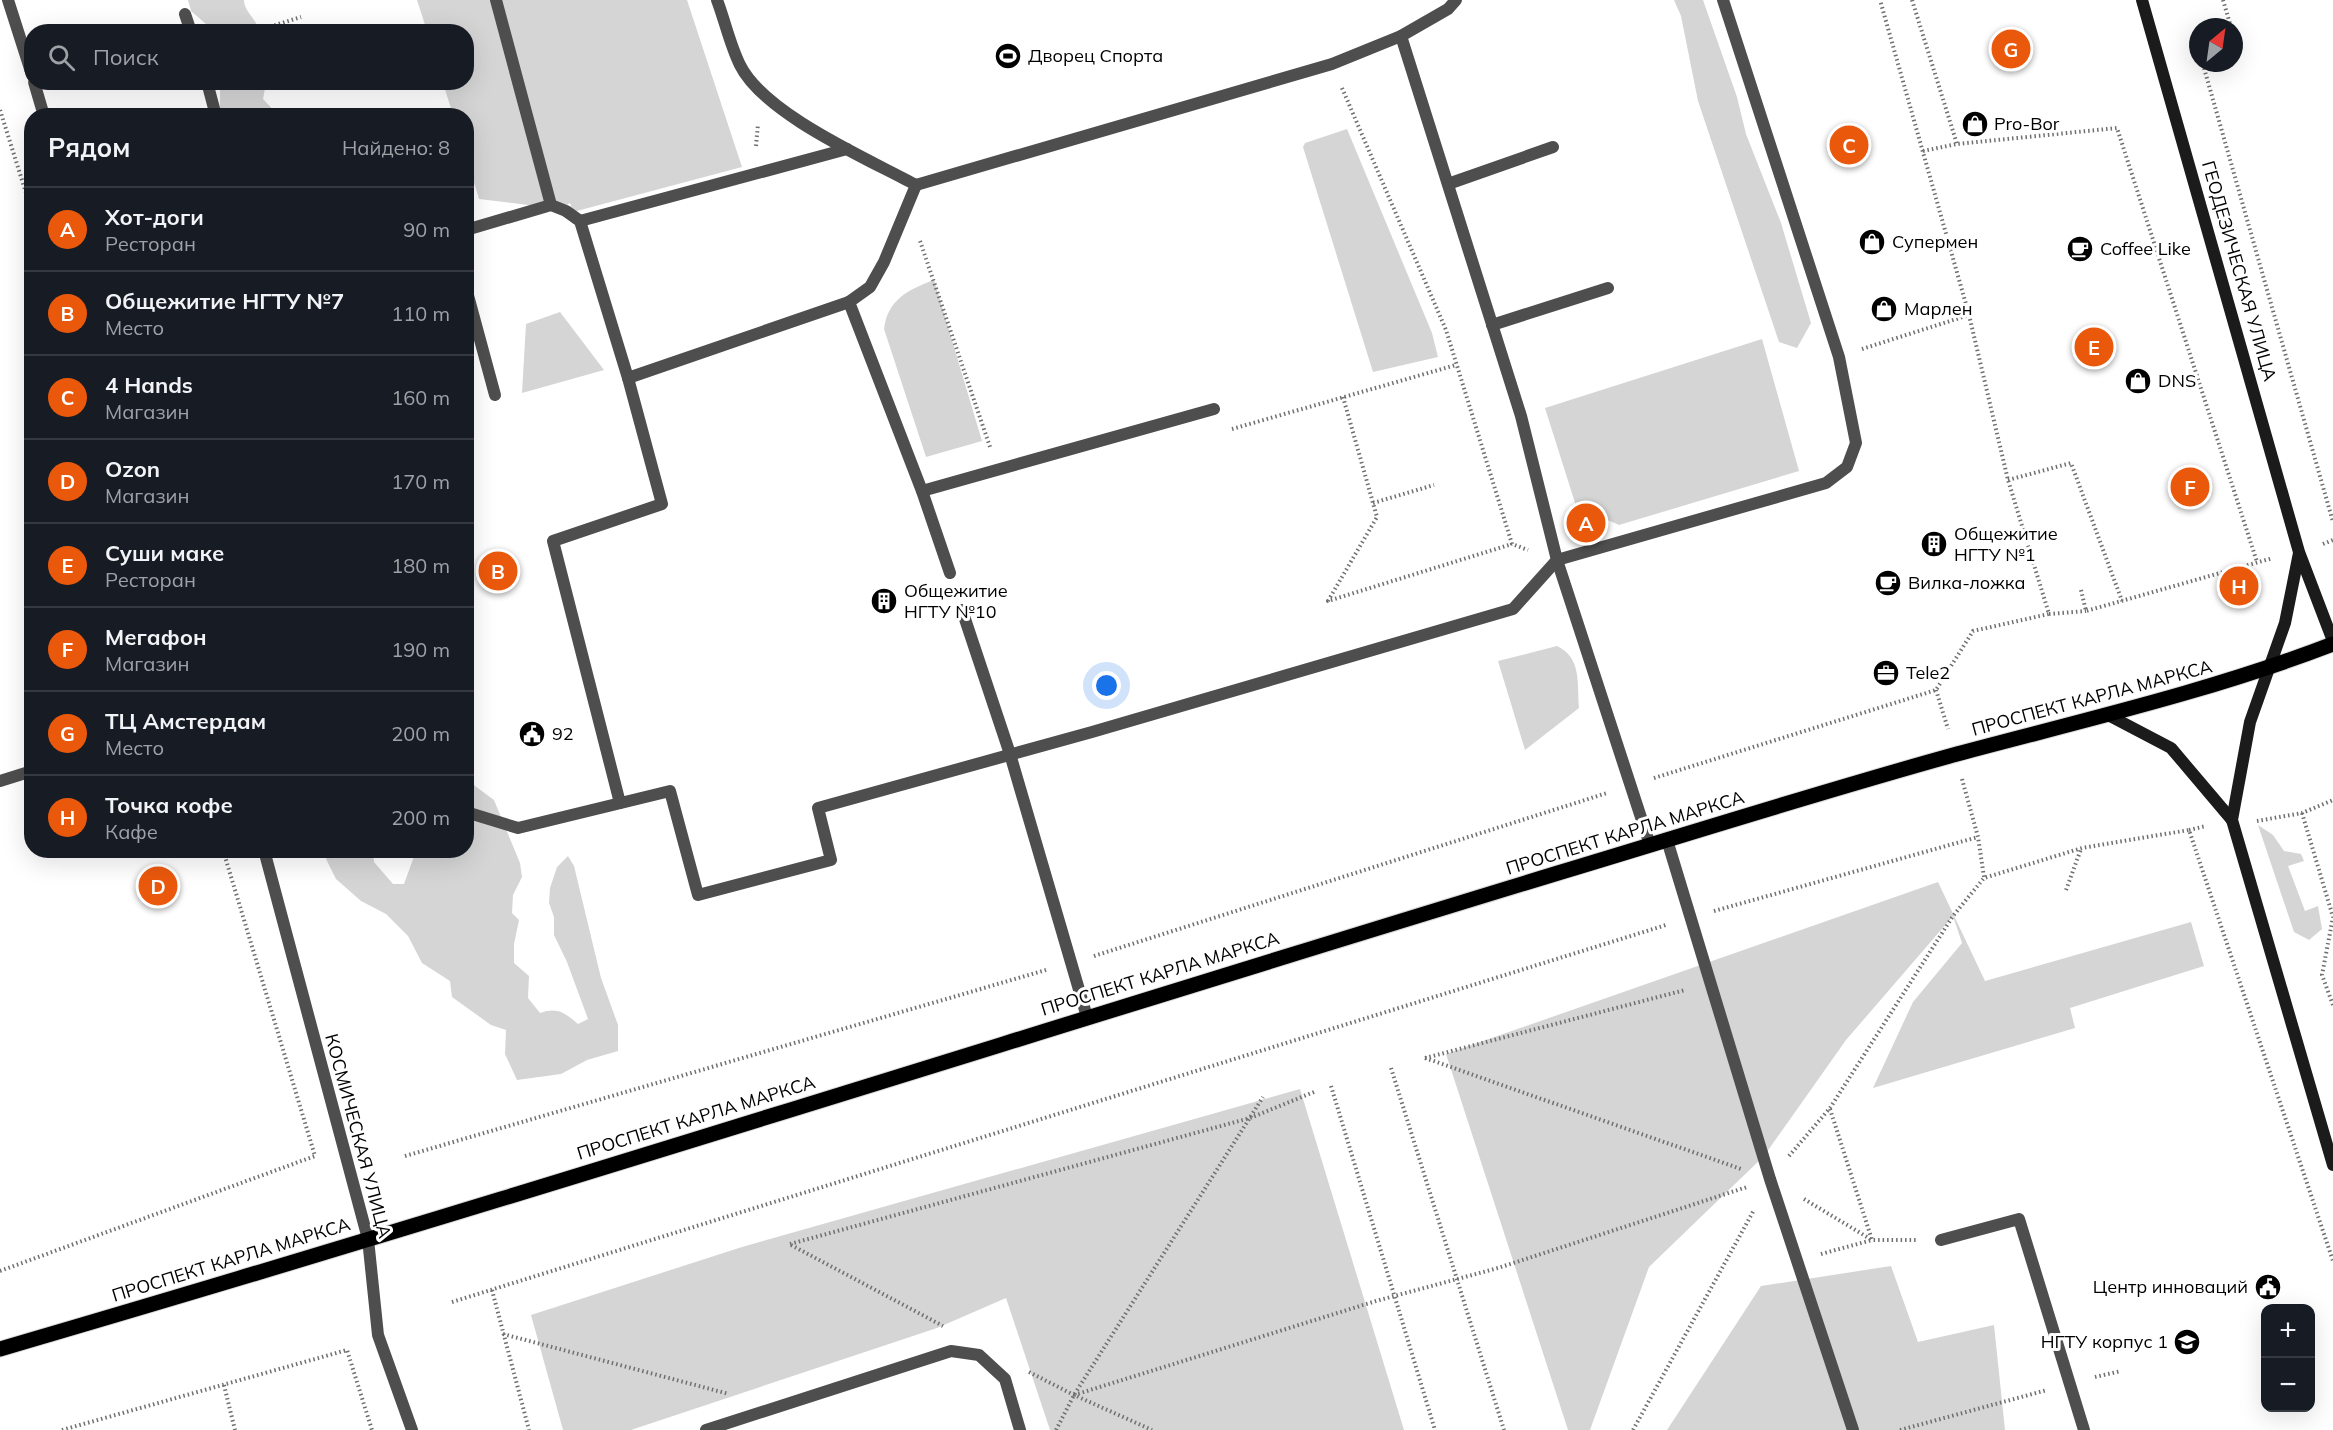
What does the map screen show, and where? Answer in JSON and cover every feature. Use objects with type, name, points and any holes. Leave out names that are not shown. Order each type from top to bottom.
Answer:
[{"type":"main road","name":"ПРОСПЕКТ КАРЛА МАРКСА","points":[[0,1349],[269,1271],[1650,845],[1955,755],[2110,716],[2268,669],[2333,642]]},
{"type":"street","points":[[8,0],[24,50]]},
{"type":"street","points":[[496,0],[551,205]]},
{"type":"street","points":[[717,0],[740,66],[762,93],[799,120],[847,149],[916,185],[1332,64],[1401,36],[1448,9],[1456,0]]},
{"type":"street","points":[[474,814],[518,828],[669,791],[698,895],[831,860],[818,808],[1513,609],[1557,560],[1826,483],[1847,467],[1856,443],[1839,357],[1724,0]]},
{"type":"street","name":"ГЕОДЕЗИЧЕСКАЯ УЛИЦА","points":[[2142,0],[2299,552],[2333,642]]},
{"type":"street","points":[[185,14],[188,24]]},
{"type":"street","points":[[1401,36],[1521,416],[1557,560],[1650,845]]},
{"type":"street","points":[[36,90],[42,108]]},
{"type":"street","points":[[209,90],[214,108]]},
{"type":"street","points":[[1449,184],[1553,147]]},
{"type":"street","points":[[580,221],[847,149]]},
{"type":"street","points":[[628,378],[849,302],[870,287],[884,262],[916,185]]},
{"type":"street","points":[[474,228],[551,205],[566,211],[580,221],[628,378],[662,504],[553,541],[620,803]]},
{"type":"street","points":[[1492,325],[1608,288]]},
{"type":"street","points":[[849,302],[922,492],[950,573]]},
{"type":"street","points":[[474,318],[495,395]]},
{"type":"street","points":[[922,492],[1214,409]]},
{"type":"street","name":"ГЕОДЕЗИЧЕСКАЯ УЛИЦА","points":[[2232,820],[2250,723],[2285,624],[2299,552]]},
{"type":"street","points":[[962,610],[1010,754],[1087,1017]]},
{"type":"street","name":"ГЕОДЕЗИЧЕСКАЯ УЛИЦА","points":[[2110,716],[2171,748],[2232,820],[2333,1165]]},
{"type":"street","points":[[0,781],[24,774]]},
{"type":"street","points":[[1667,840],[1770,1179],[1853,1430]]},
{"type":"street","name":"КОСМИЧЕСКАЯ УЛИЦА","points":[[266,858],[368,1239],[378,1335],[412,1430]]},
{"type":"street","points":[[1941,1240],[2019,1219],[2084,1430]]},
{"type":"street","points":[[706,1430],[951,1351],[979,1355],[1005,1379],[1020,1430]]},
{"type":"path","points":[[1880,0],[1969,315],[2008,480],[2049,614]]},
{"type":"path","points":[[1912,0],[1957,144]]},
{"type":"path","points":[[2223,0],[2228,18]]},
{"type":"path","points":[[279,24],[301,17]]},
{"type":"path","points":[[1332,64],[1446,330],[1512,544]]},
{"type":"path","points":[[2205,72],[2333,522]]},
{"type":"path","points":[[753,175],[762,93]]},
{"type":"path","points":[[0,110],[24,186]]},
{"type":"path","points":[[1923,151],[1957,144],[2117,128],[2257,562]]},
{"type":"path","points":[[908,206],[998,471]]},
{"type":"path","points":[[1839,357],[1969,315]]},
{"type":"path","points":[[1214,409],[1225,430],[1456,365]]},
{"type":"path","points":[[1343,397],[1377,517],[1328,601],[1512,544],[1557,560]]},
{"type":"path","points":[[2008,480],[2071,463],[2122,600]]},
{"type":"path","points":[[1373,503],[1434,485]]},
{"type":"path","points":[[405,1156],[1072,963],[1936,690],[1973,631],[2049,614],[2086,611],[2299,552],[2333,540]]},
{"type":"path","points":[[2081,590],[2086,611]]},
{"type":"path","points":[[2302,813],[2333,917],[2322,975],[2333,1005]]},
{"type":"path","points":[[1953,916],[1984,878],[2082,848],[2189,831],[2333,1261]]},
{"type":"path","points":[[452,1302],[1690,917],[1978,837]]},
{"type":"path","points":[[2066,890],[2082,848]]},
{"type":"path","points":[[0,1271],[315,1156],[225,858]]},
{"type":"path","points":[[1712,983],[1425,1058],[1770,1179],[1872,1240]]},
{"type":"path","points":[[1391,1068],[1504,1430]]},
{"type":"path","points":[[1331,1086],[1435,1430]]},
{"type":"path","points":[[790,1244],[1250,1118],[1314,1092]]},
{"type":"path","points":[[1056,1430],[1074,1395],[1263,1097]]},
{"type":"path","points":[[1830,1108],[1872,1240]]},
{"type":"path","points":[[1074,1395],[1395,1296],[1457,1280],[1770,1179]]},
{"type":"path","points":[[1797,1260],[1872,1240],[1941,1240]]},
{"type":"path","points":[[492,1290],[529,1430]]},
{"type":"path","points":[[503,1334],[732,1395]]},
{"type":"path","points":[[62,1430],[347,1350],[372,1430]]},
{"type":"path","points":[[1900,1430],[2069,1383],[2121,1371]]},
{"type":"path","points":[[224,1385],[235,1430]]},
{"type":"shaded area","points":[[188,0],[244,0],[246,8],[256,24],[206,24],[191,11]]},
{"type":"shaded area","points":[[417,0],[687,0],[742,167],[573,212],[570,203],[561,209],[479,199],[474,182],[474,108],[451,108],[445,90],[474,90],[474,24],[425,24]]},
{"type":"shaded area","points":[[1674,0],[1703,0],[1737,97],[1746,134],[1781,223],[1811,323],[1797,348],[1779,342],[1698,101],[1681,16]]},
{"type":"shaded area","points":[[220,90],[265,90],[263,99],[271,108],[220,108]]},
{"type":"shaded area","points":[[1347,129],[1432,333],[1438,357],[1373,372],[1303,147],[1305,143]]},
{"type":"shaded area","points":[[934,280],[982,441],[926,457],[884,329],[890,310],[901,297],[916,287]]},
{"type":"shaded area","points":[[560,312],[604,370],[522,393],[526,324]]},
{"type":"shaded area","points":[[1762,339],[1799,471],[1619,525],[1576,506],[1545,408]]},
{"type":"shaded area","points":[[1557,646],[1571,657],[1577,672],[1579,708],[1525,750],[1498,661]]},
{"type":"shaded area","points":[[474,784],[494,800],[520,863],[522,877],[513,895],[512,913],[519,920],[514,944],[514,963],[529,976],[528,998],[540,1013],[551,1010],[560,1012],[578,1024],[588,1019],[567,962],[554,935],[554,917],[549,903],[550,888],[557,867],[568,856],[574,866],[601,978],[618,1025],[618,1051],[587,1060],[561,1074],[517,1080],[505,1054],[506,1030],[491,1025],[452,997],[450,981],[422,963],[408,936],[386,914],[361,901],[336,879],[326,859],[374,858],[374,862],[393,884],[404,884],[413,858],[474,858]]},
{"type":"shaded area","points":[[2258,825],[2273,835],[2284,851],[2301,854],[2304,861],[2288,866],[2305,911],[2318,906],[2322,929],[2309,940],[2294,932]]},
{"type":"shaded area","points":[[1938,882],[1985,981],[2191,922],[2204,966],[2070,1008],[2075,1028],[1873,1088],[1913,1002],[1962,943],[1953,916],[1846,1040],[1764,1156],[1649,1267],[1590,1430],[1568,1430],[1446,1054]]},
{"type":"shaded area","points":[[1300,1089],[1404,1430],[1050,1430],[1006,1298],[937,1328],[631,1430],[563,1430],[531,1315],[742,1247]]},
{"type":"shaded area","points":[[1891,1266],[1918,1342],[1994,1325],[2005,1430],[1667,1430],[1761,1286]]},
{"type":"place","name":"ТЦ Амстердам","points":[[2011,49]]},
{"type":"place","name":"Дворец Спорта","points":[[1008,56]]},
{"type":"place","name":"Pro-Bor","points":[[1975,124]]},
{"type":"place","name":"4 Hands","points":[[1849,145]]},
{"type":"place","name":"Супермен","points":[[1872,242]]},
{"type":"place","name":"Coffee Like","points":[[2080,249]]},
{"type":"place","name":"Марлен","points":[[1884,309]]},
{"type":"place","name":"Суши маке","points":[[2094,347]]},
{"type":"place","name":"DNS","points":[[2138,381]]},
{"type":"place","name":"Мегафон","points":[[2190,487]]},
{"type":"place","name":"Хот-доги","points":[[1586,523]]},
{"type":"place","name":"Общежитие НГТУ №1","points":[[1934,544]]},
{"type":"place","name":"Общежитие НГТУ №7","points":[[498,571]]},
{"type":"place","name":"Вилка-ложка","points":[[1888,583]]},
{"type":"place","name":"Точка кофе","points":[[2239,586]]},
{"type":"place","name":"Общежитие НГТУ №10","points":[[884,601]]},
{"type":"place","name":"Tele2","points":[[1886,673]]},
{"type":"place","name":"92","points":[[532,734]]},
{"type":"place","name":"Ozon","points":[[158,886]]},
{"type":"place","name":"Центр инноваций","points":[[2268,1287]]},
{"type":"place","name":"НГТУ корпус 1","points":[[2187,1342]]}]
